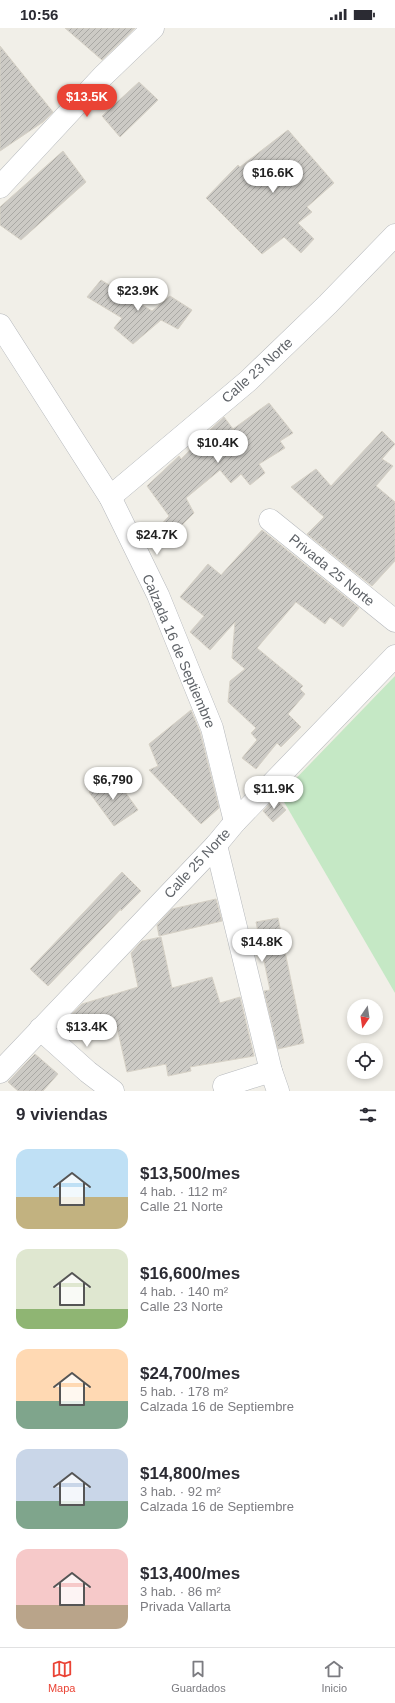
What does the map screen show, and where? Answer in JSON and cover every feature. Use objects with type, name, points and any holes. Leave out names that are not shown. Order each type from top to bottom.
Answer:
[{"type":"street","points":[[0,187],[102,76],[153,28]]},
{"type":"street","name":"Calle 23 Norte","points":[[110,497],[248,381],[328,304],[395,235]]},
{"type":"street","name":"Calzada 16 de Septiembre","points":[[0,325],[110,497],[158,596],[212,728],[235,822]]},
{"type":"street","name":"Privada 25 Norte","points":[[270,520],[395,620]]},
{"type":"street","name":"Calle 25 Norte","points":[[0,1072],[216,845],[235,822],[395,656]]},
{"type":"street","points":[[216,845],[271,1071],[278,1091]]},
{"type":"street","points":[[40,1029],[88,1072],[113,1091]]},
{"type":"street","points":[[224,1086],[271,1071]]},
{"type":"green space","points":[[395,676],[395,993],[280,795]]},
{"type":"building","points":[[65,28],[135,28],[102,60]]},
{"type":"building","points":[[0,46],[53,112],[43,122],[0,151]]},
{"type":"building","points":[[139,82],[158,100],[120,137],[102,116]]},
{"type":"building","points":[[288,130],[334,183],[307,207],[312,212],[298,223],[314,239],[301,253],[284,237],[262,254],[206,198],[238,165],[240,167]]},
{"type":"building","points":[[63,151],[86,182],[21,240],[0,225],[0,207]]},
{"type":"building","points":[[101,280],[152,311],[170,296],[192,310],[178,329],[161,320],[133,344],[114,328],[122,318],[87,297]]},
{"type":"building","points":[[269,403],[293,433],[280,441],[285,448],[259,464],[265,473],[250,485],[241,474],[231,483],[220,470],[186,498],[194,513],[179,528],[184,534],[171,545],[156,530],[169,516],[147,486],[179,456],[181,459],[224,417],[233,429]]},
{"type":"building","points":[[382,431],[395,444],[382,459],[393,466],[376,486],[395,502],[395,561],[372,586],[307,534],[324,517],[291,487],[316,469],[331,486]]},
{"type":"building","points":[[262,530],[359,608],[343,627],[330,617],[325,624],[296,602],[257,648],[303,686],[300,689],[305,694],[288,714],[301,727],[281,747],[277,743],[256,769],[242,758],[257,740],[251,733],[256,728],[228,702],[230,681],[245,669],[232,658],[235,622],[210,650],[190,632],[204,616],[180,597],[208,564],[221,575]]},
{"type":"building","points":[[191,710],[200,732],[219,808],[201,824],[149,770],[158,766],[149,744]]},
{"type":"building","points":[[113,775],[138,810],[114,826],[89,792]]},
{"type":"building","points":[[275,798],[286,810],[273,822],[263,811]]},
{"type":"building","points":[[122,872],[141,891],[121,911],[121,909],[48,986],[30,969]]},
{"type":"building","points":[[216,899],[222,921],[159,936],[157,925],[172,909]]},
{"type":"building","points":[[278,918],[304,1043],[278,1049],[264,991],[270,990],[256,922]]},
{"type":"building","points":[[161,937],[172,988],[212,977],[220,1003],[240,997],[254,1056],[190,1067],[191,1071],[168,1076],[166,1064],[127,1072],[117,1027],[102,1031],[98,1017],[68,1026],[66,1020],[82,1004],[138,987],[131,953],[142,941]]},
{"type":"building","points":[[35,1054],[58,1074],[43,1091],[18,1091],[8,1082]]}]
